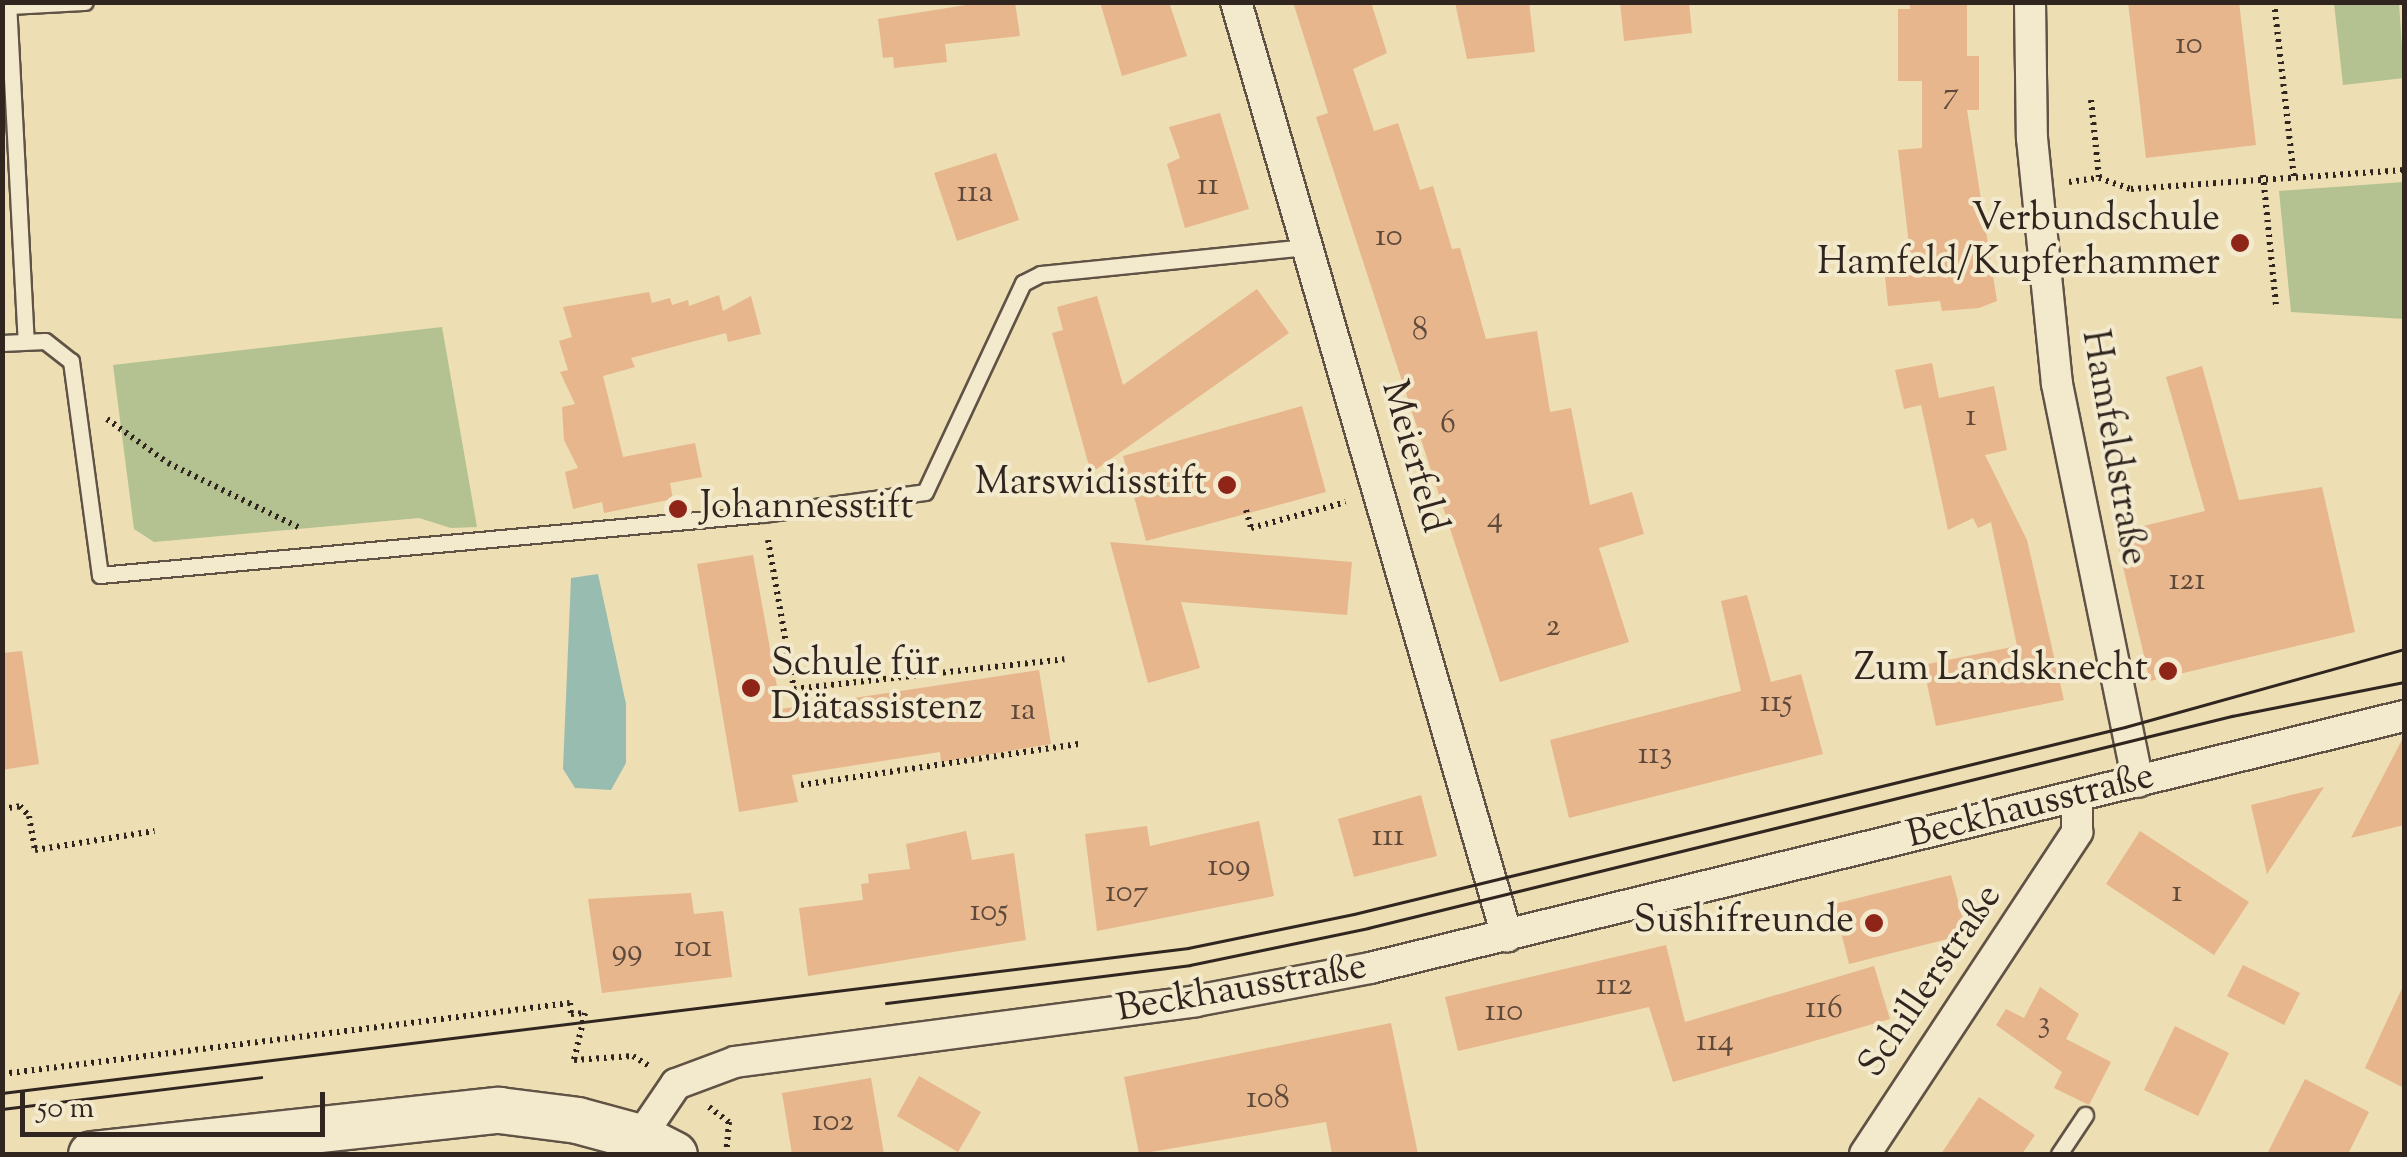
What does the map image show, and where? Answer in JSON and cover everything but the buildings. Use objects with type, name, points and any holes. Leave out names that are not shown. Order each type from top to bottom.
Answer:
[{"type":"main road","name":"Beckhausstraße","points":[[90,1154],[499,1110],[541,1113],[657,1146]]},
{"type":"street","name":"Meierfeld","points":[[1236,2],[1507,936]]},
{"type":"street","name":"Hamfeldstraße","points":[[2030,2],[2037,185],[2068,458],[2138,782]]},
{"type":"street","name":"Beckhausstraße","points":[[657,1146],[676,1084],[735,1062],[1196,1001],[1507,936],[2404,716]]},
{"type":"street","name":"Schillerstraße","points":[[1865,1154],[2078,832],[2077,797]]},
{"type":"lane","points":[[26,342],[7,11],[84,2]]},
{"type":"lane","points":[[2,342],[45,341],[71,361],[100,575],[763,514],[925,492],[1011,298],[1041,274],[1308,247]]},
{"type":"lane","points":[[2059,1154],[2085,1115]]},
{"type":"path","points":[[2274,2],[2294,178]]},
{"type":"path","points":[[2091,100],[2099,178]]},
{"type":"path","points":[[2037,185],[2099,178],[2130,189],[2263,175],[2294,178],[2404,170]]},
{"type":"path","points":[[2263,175],[2276,305]]},
{"type":"path","points":[[77,400],[168,463],[300,528],[309,556]]},
{"type":"path","points":[[1246,510],[1251,528],[1380,493]]},
{"type":"path","points":[[763,514],[794,690],[1064,659]]},
{"type":"path","points":[[800,785],[1080,744]]},
{"type":"path","points":[[2,808],[20,806],[30,816],[35,850],[155,831]]},
{"type":"path","points":[[2,1074],[570,1003],[571,1014],[585,1013],[572,1048]]},
{"type":"green space","points":[[2334,3],[2399,3],[2404,78],[2343,85]]},
{"type":"green space","points":[[2404,182],[2404,319],[2291,312],[2279,191]]},
{"type":"green space","points":[[442,327],[477,527],[451,528],[419,518],[154,542],[134,529],[113,365]]},
{"type":"water","points":[[598,574],[626,704],[626,763],[611,790],[575,788],[563,769],[571,578]]},
{"type":"tram line","points":[[2,1093],[1188,948],[1354,914],[2125,727],[2404,649]]},
{"type":"tram line","points":[[886,1003],[1190,965],[1368,928],[2232,716],[2404,682]]},
{"type":"tram line","points":[[2,1109],[261,1077]]},
{"type":"place","name":"Verbundschule Hamfeld/Kupferhammer","points":[[2240,243]]},
{"type":"place","name":"Marswidisstift","points":[[1227,485]]},
{"type":"place","name":"Johannesstift","points":[[678,509]]},
{"type":"place","name":"Zum Landsknecht","points":[[2168,671]]},
{"type":"place","name":"Schule für Diätassistenz","points":[[751,688]]},
{"type":"place","name":"Sushifreunde","points":[[1874,923]]}]
